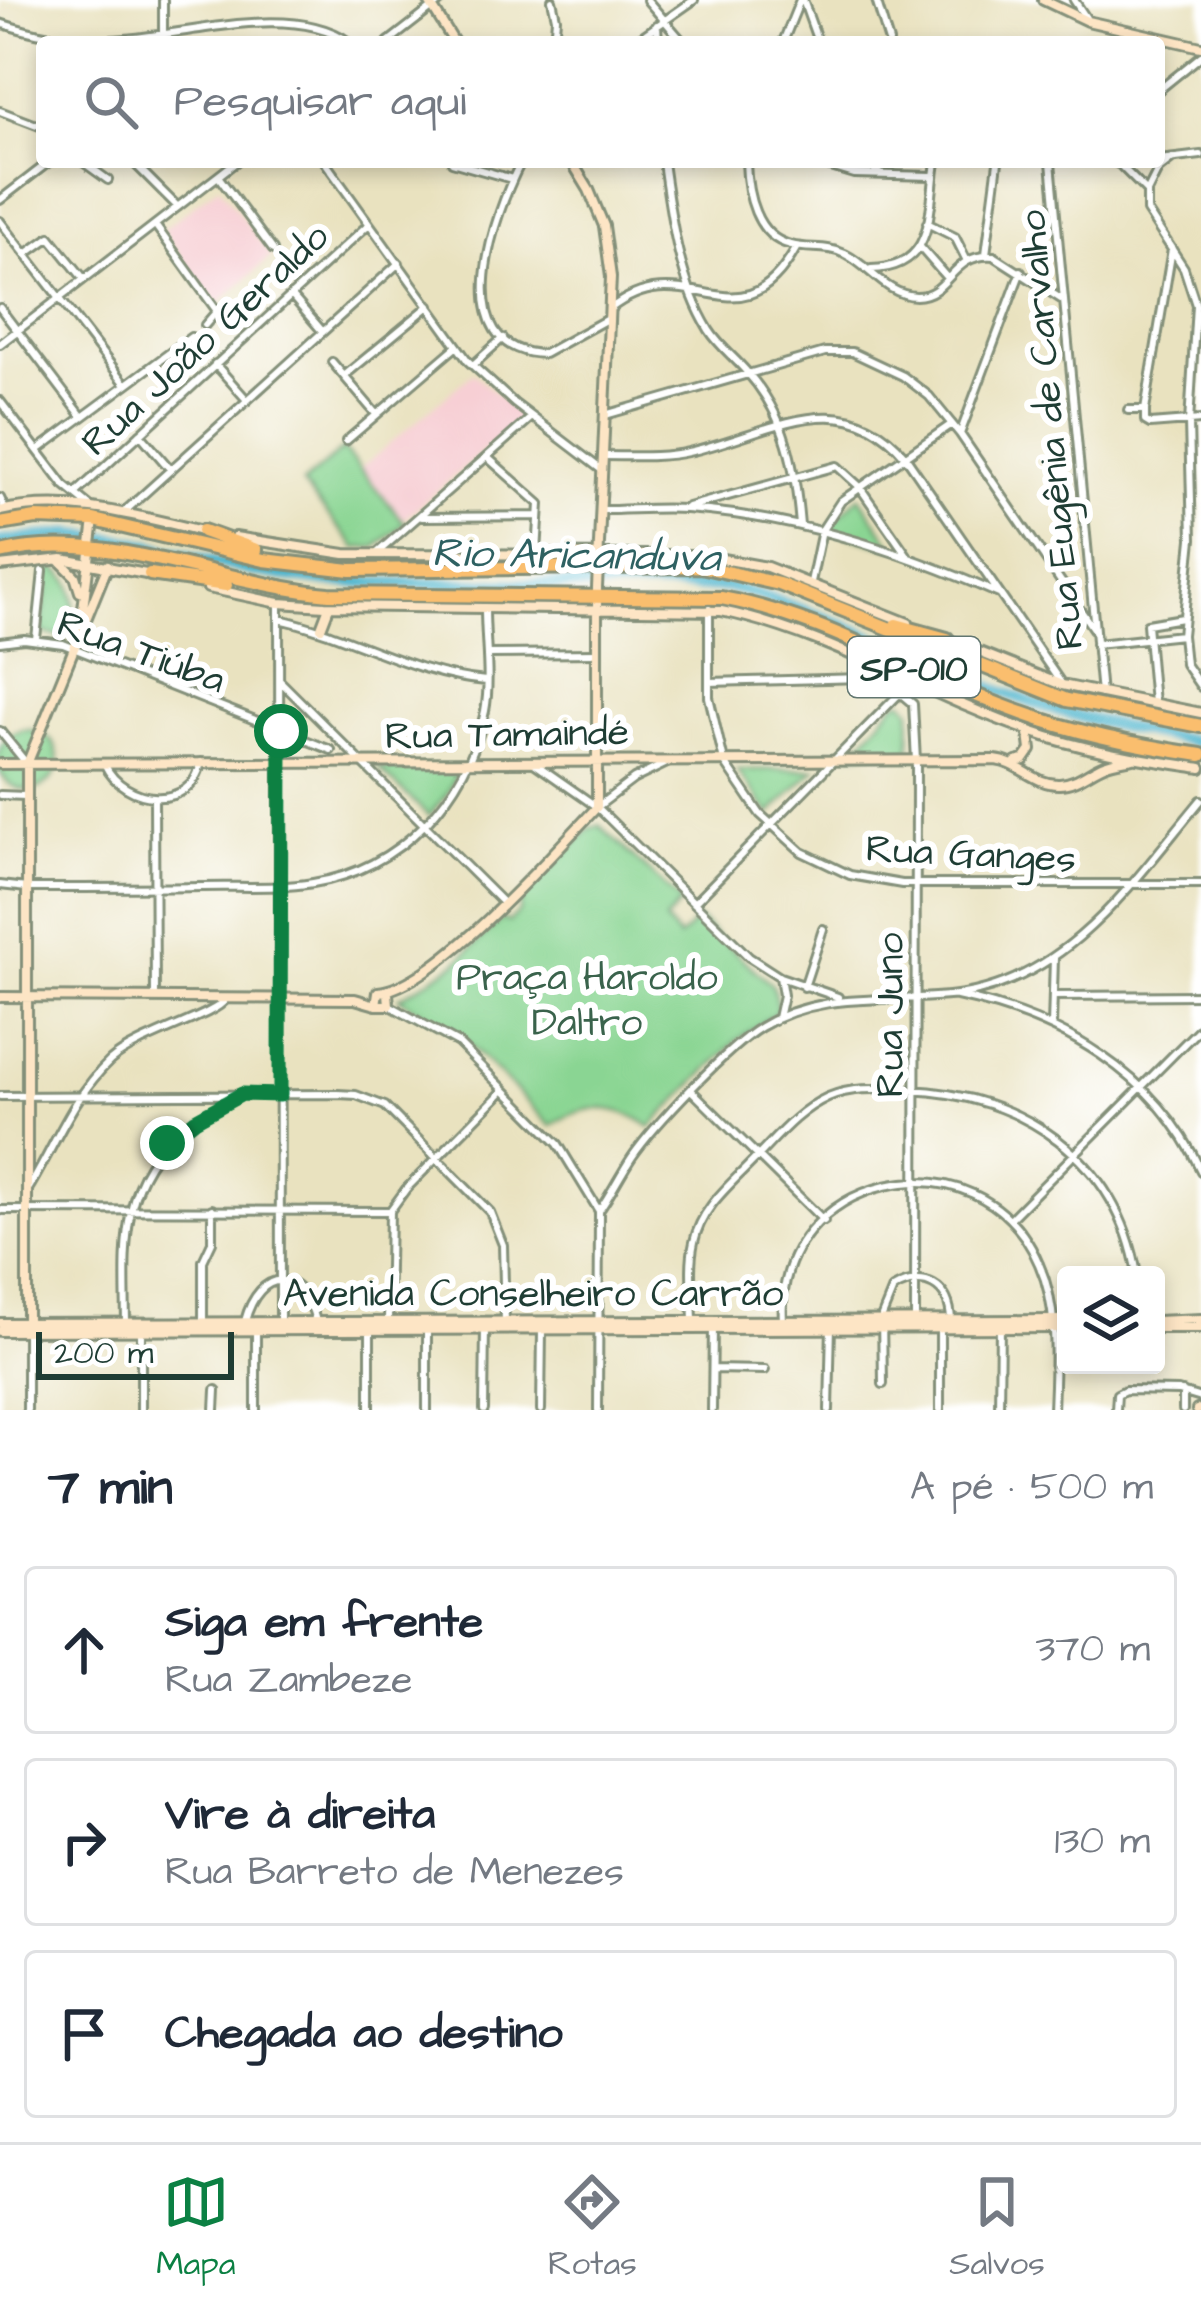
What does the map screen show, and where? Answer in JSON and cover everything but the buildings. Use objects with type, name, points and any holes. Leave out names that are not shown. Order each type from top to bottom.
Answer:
[{"type":"highway","name":"SP-010","points":[[0,524],[93,517],[264,560],[351,570],[701,566],[779,584],[1066,700],[1201,726]]},
{"type":"highway","points":[[203,531],[256,550],[351,570]]},
{"type":"highway","name":"SP-010","points":[[0,554],[41,547],[86,550],[281,596],[721,598],[787,615],[1018,712],[1106,737],[1201,755]]},
{"type":"highway","points":[[150,574],[281,596]]},
{"type":"highway","points":[[851,613],[947,639]]},
{"type":"highway","points":[[787,615],[874,658],[882,670]]},
{"type":"main road","points":[[1043,0],[1088,21],[1144,36]]},
{"type":"main road","points":[[430,4],[450,36]]},
{"type":"main road","points":[[1165,41],[1201,51]]},
{"type":"main road","points":[[376,999],[441,962],[598,807],[597,597],[610,259],[604,226],[576,168]]},
{"type":"main road","points":[[3,510],[53,505],[93,517],[124,512],[302,550],[375,555],[537,553],[598,564],[734,560],[811,582],[1062,685],[1201,712]]},
{"type":"main road","points":[[82,625],[86,550],[93,517]]},
{"type":"main road","points":[[0,566],[58,560],[86,550]]},
{"type":"main road","points":[[86,550],[108,565],[150,574]]},
{"type":"main road","points":[[58,560],[75,576],[82,601]]},
{"type":"main road","points":[[27,1327],[27,764],[108,565]]},
{"type":"main road","points":[[281,596],[329,606],[485,609],[597,597],[709,609],[778,626],[1027,730],[1137,758],[1201,768]]},
{"type":"main road","points":[[321,628],[329,606]]},
{"type":"main road","points":[[1014,763],[1031,751],[1027,730]]},
{"type":"main road","name":"Rua Tamaindé","points":[[0,764],[916,760],[1014,763],[1058,784],[1105,764],[1137,758]]},
{"type":"main road","points":[[0,998],[376,999],[389,1005],[388,993]]},
{"type":"main road","name":"Avenida Conselheiro Carrão","points":[[27,1327],[126,1322],[141,1327],[203,1323],[256,1327],[1057,1324]]},
{"type":"main road","points":[[1165,1325],[1201,1324]]},
{"type":"main road","name":"Avenida Conselheiro Carrão","points":[[0,1327],[244,1326]]},
{"type":"street","points":[[163,0],[163,36]]},
{"type":"street","points":[[395,36],[430,4],[442,0]]},
{"type":"street","points":[[552,0],[554,36]]},
{"type":"street","points":[[646,0],[676,36]]},
{"type":"street","points":[[642,36],[694,0]]},
{"type":"street","points":[[787,36],[802,0]]},
{"type":"street","points":[[802,0],[816,36]]},
{"type":"street","points":[[875,0],[888,36]]},
{"type":"street","points":[[1074,0],[1088,21]]},
{"type":"street","points":[[659,36],[661,22]]},
{"type":"street","points":[[0,23],[54,36]]},
{"type":"street","points":[[180,36],[294,23],[340,36]]},
{"type":"street","points":[[1165,84],[1201,51]]},
{"type":"street","points":[[0,111],[36,125]]},
{"type":"street","points":[[1165,160],[1201,155]]},
{"type":"street","points":[[1165,164],[1172,159]]},
{"type":"street","points":[[0,200],[41,168]]},
{"type":"street","points":[[91,168],[108,180]]},
{"type":"street","points":[[140,168],[178,207]]},
{"type":"street","points":[[0,344],[228,168]]},
{"type":"street","points":[[329,168],[472,365],[603,471]]},
{"type":"street","points":[[473,168],[512,179]]},
{"type":"street","points":[[518,168],[489,248],[483,291],[490,322],[502,338],[525,352],[544,354],[610,314],[624,298],[654,285],[731,298],[757,293],[778,276],[797,247]]},
{"type":"street","points":[[664,168],[675,237],[691,290],[712,334],[748,373],[782,425],[796,475],[800,525]]},
{"type":"street","points":[[746,168],[748,188],[761,223],[777,240],[835,250],[891,289],[916,296],[929,293],[967,259],[986,255],[1021,271],[1064,301]]},
{"type":"street","points":[[831,168],[933,176]]},
{"type":"street","points":[[873,168],[882,175]]},
{"type":"street","points":[[867,269],[897,267],[920,248],[935,168]]},
{"type":"street","points":[[986,255],[997,168]]},
{"type":"street","name":"Rua Eugênia de Carvalho","points":[[1052,168],[1101,694]]},
{"type":"street","points":[[1122,168],[1147,192]]},
{"type":"street","points":[[1161,168],[1147,192],[1150,217],[1188,276],[1196,305],[1189,419],[1192,538],[1182,635],[1185,664],[1201,687]]},
{"type":"street","points":[[218,176],[273,250]]},
{"type":"street","points":[[0,221],[125,383]]},
{"type":"street","name":"Rua João Geraldo","points":[[75,494],[370,223]]},
{"type":"street","points":[[927,223],[956,238],[967,259]]},
{"type":"street","points":[[155,225],[218,313],[205,325]]},
{"type":"street","points":[[26,254],[50,237],[84,279]]},
{"type":"street","points":[[920,248],[947,278]]},
{"type":"street","points":[[1172,249],[1144,410],[1146,423],[1201,420]]},
{"type":"street","points":[[124,512],[399,263]]},
{"type":"street","points":[[960,434],[1021,271]]},
{"type":"street","points":[[291,295],[323,332]]},
{"type":"street","points":[[344,376],[429,306]]},
{"type":"street","points":[[0,308],[82,416]]},
{"type":"street","points":[[38,450],[191,337]]},
{"type":"street","points":[[472,365],[502,338]]},
{"type":"street","points":[[346,440],[457,346]]},
{"type":"street","points":[[605,415],[814,353],[852,352],[914,382],[952,424],[1094,630]]},
{"type":"street","points":[[332,362],[376,414]]},
{"type":"street","points":[[215,364],[247,400]]},
{"type":"street","points":[[0,401],[93,517]]},
{"type":"street","points":[[1128,410],[1144,410]]},
{"type":"street","points":[[375,555],[532,416]]},
{"type":"street","points":[[604,456],[688,452],[819,417],[860,419],[888,435],[905,456],[1062,685]]},
{"type":"street","points":[[811,582],[822,530],[841,501],[952,424]]},
{"type":"street","points":[[140,434],[171,470]]},
{"type":"street","points":[[1191,453],[1201,448]]},
{"type":"street","points":[[487,458],[538,502],[537,553]]},
{"type":"street","points":[[685,508],[837,466],[859,486],[907,554]]},
{"type":"street","points":[[53,505],[63,497],[64,484]]},
{"type":"street","points":[[0,498],[3,510]]},
{"type":"street","points":[[602,510],[685,508],[800,525],[907,554],[1001,595]]},
{"type":"street","points":[[419,517],[538,516]]},
{"type":"street","points":[[1192,538],[1201,530]]},
{"type":"street","points":[[36,639],[43,571]]},
{"type":"street","points":[[280,1326],[281,596]]},
{"type":"street","points":[[0,885],[307,884],[347,875],[396,851],[425,825],[467,762],[484,715],[485,609]]},
{"type":"street","name":"Rua Ganges","points":[[709,609],[711,711],[724,761],[769,824],[795,847],[838,870],[877,881],[1201,884]]},
{"type":"street","points":[[1154,704],[1148,622],[1182,618]]},
{"type":"street","points":[[279,619],[321,628],[416,666],[486,681]]},
{"type":"street","points":[[1096,644],[1182,635]]},
{"type":"street","name":"Rua Tiúba","points":[[0,642],[36,639],[73,648],[331,749]]},
{"type":"street","points":[[485,654],[597,653]]},
{"type":"street","points":[[1185,664],[1201,664]]},
{"type":"street","points":[[694,903],[900,693],[864,678],[709,682]]},
{"type":"street","points":[[280,681],[502,902]]},
{"type":"street","name":"Rua Juno","points":[[900,693],[911,702],[916,760],[915,1325]]},
{"type":"street","points":[[0,731],[27,764]]},
{"type":"street","points":[[531,761],[598,807],[749,957],[780,976],[842,998]]},
{"type":"street","points":[[598,807],[634,779],[672,761]]},
{"type":"street","points":[[104,764],[120,787],[154,799],[191,784],[201,762]]},
{"type":"street","points":[[0,795],[27,796]]},
{"type":"street","points":[[154,799],[154,998]]},
{"type":"street","points":[[599,1211],[648,1136],[740,1042],[778,1018],[818,1004],[842,998],[953,995],[1002,983],[1054,956],[1085,934],[1201,800]]},
{"type":"street","points":[[804,986],[823,928]]},
{"type":"street","points":[[1052,1026],[1054,956]]},
{"type":"street","points":[[778,1018],[784,995],[780,976]]},
{"type":"street","points":[[814,989],[818,1004]]},
{"type":"street","points":[[953,995],[1052,1026],[1101,1053],[1173,1125],[1200,1166]]},
{"type":"street","points":[[1053,996],[1201,995]]},
{"type":"street","points":[[200,1015],[210,998]]},
{"type":"street","points":[[29,1188],[81,1095],[124,1050],[151,1034],[220,1008],[225,999]]},
{"type":"street","points":[[389,1005],[458,1043],[559,1144],[599,1211],[598,1410]]},
{"type":"street","points":[[1010,1219],[1201,1027]]},
{"type":"street","points":[[388,1326],[390,1211],[504,1090]]},
{"type":"street","points":[[693,1326],[692,1254],[699,1226],[719,1194],[802,1112],[852,1090],[961,1095],[1001,1106],[1042,1128],[1075,1155],[1116,1211],[1134,1266]]},
{"type":"street","points":[[692,1091],[824,1221]]},
{"type":"street","points":[[126,1322],[126,1229],[145,1174],[179,1131],[242,1094]]},
{"type":"street","points":[[0,1096],[356,1095],[386,1106],[485,1204],[496,1222],[505,1259],[506,1326]]},
{"type":"street","points":[[783,1326],[784,1292],[795,1258],[846,1200],[865,1190],[916,1181],[962,1189],[1010,1219],[1042,1270],[1056,1338],[1054,1410]]},
{"type":"street","points":[[203,1323],[203,1261],[212,1242],[212,1209]]},
{"type":"street","points":[[0,1210],[390,1211]]},
{"type":"street","points":[[883,1384],[882,1325],[889,1294],[915,1280],[933,1283],[944,1291],[940,1410]]},
{"type":"street","points":[[244,1326],[257,1291],[280,1281],[296,1284],[306,1293],[316,1326]]},
{"type":"street","points":[[999,1410],[1000,1324]]},
{"type":"street","points":[[829,1410],[831,1325]]},
{"type":"street","points":[[370,1326],[370,1410]]},
{"type":"street","points":[[427,1326],[427,1410]]},
{"type":"street","points":[[484,1410],[485,1326]]},
{"type":"street","points":[[542,1326],[542,1410]]},
{"type":"street","points":[[712,1410],[713,1326]]},
{"type":"street","points":[[27,1327],[27,1410]]},
{"type":"street","points":[[141,1327],[141,1410]]},
{"type":"street","points":[[256,1327],[256,1410]]},
{"type":"street","points":[[713,1369],[765,1370]]},
{"type":"street","points":[[215,1410],[216,1390]]},
{"type":"street","points":[[1116,1410],[1117,1394],[1125,1390],[1183,1392],[1201,1398]]},
{"type":"street","points":[[1183,1392],[1183,1410]]},
{"type":"shaded area","points":[[219,186],[271,257],[217,305],[162,230]]},
{"type":"shaded area","points":[[473,373],[523,418],[404,519],[361,468]]},
{"type":"green space","points":[[343,449],[405,523],[376,547],[356,548],[302,484]]},
{"type":"green space","points":[[859,496],[891,543],[891,547],[827,529]]},
{"type":"green space","points":[[51,567],[72,588],[74,608],[66,638],[41,633],[47,586],[44,569]]},
{"type":"green space","points":[[902,700],[911,709],[910,750],[853,753],[894,704]]},
{"type":"green space","points":[[16,732],[40,732],[56,748],[56,772],[40,788],[16,788],[0,772],[0,748]]},
{"type":"green space","points":[[378,768],[459,769],[429,816]]},
{"type":"green space","points":[[815,769],[770,814],[737,770]]},
{"type":"green space","name":"Praça Haroldo Daltro","points":[[599,825],[681,902],[665,921],[679,938],[698,919],[773,986],[778,1011],[737,1040],[651,1127],[626,1114],[601,1109],[576,1113],[551,1126],[461,1036],[399,998],[455,964],[502,919],[509,922],[520,911],[521,899],[590,828]]},
{"type":"waterway","name":"Rio Aricanduva","points":[[0,542],[68,534],[132,541],[256,572],[328,582],[729,587],[834,622],[1029,702],[1201,743]]},
{"type":"route","points":[[167,1143],[195,1120],[242,1094],[280,1095],[281,731]]}]
